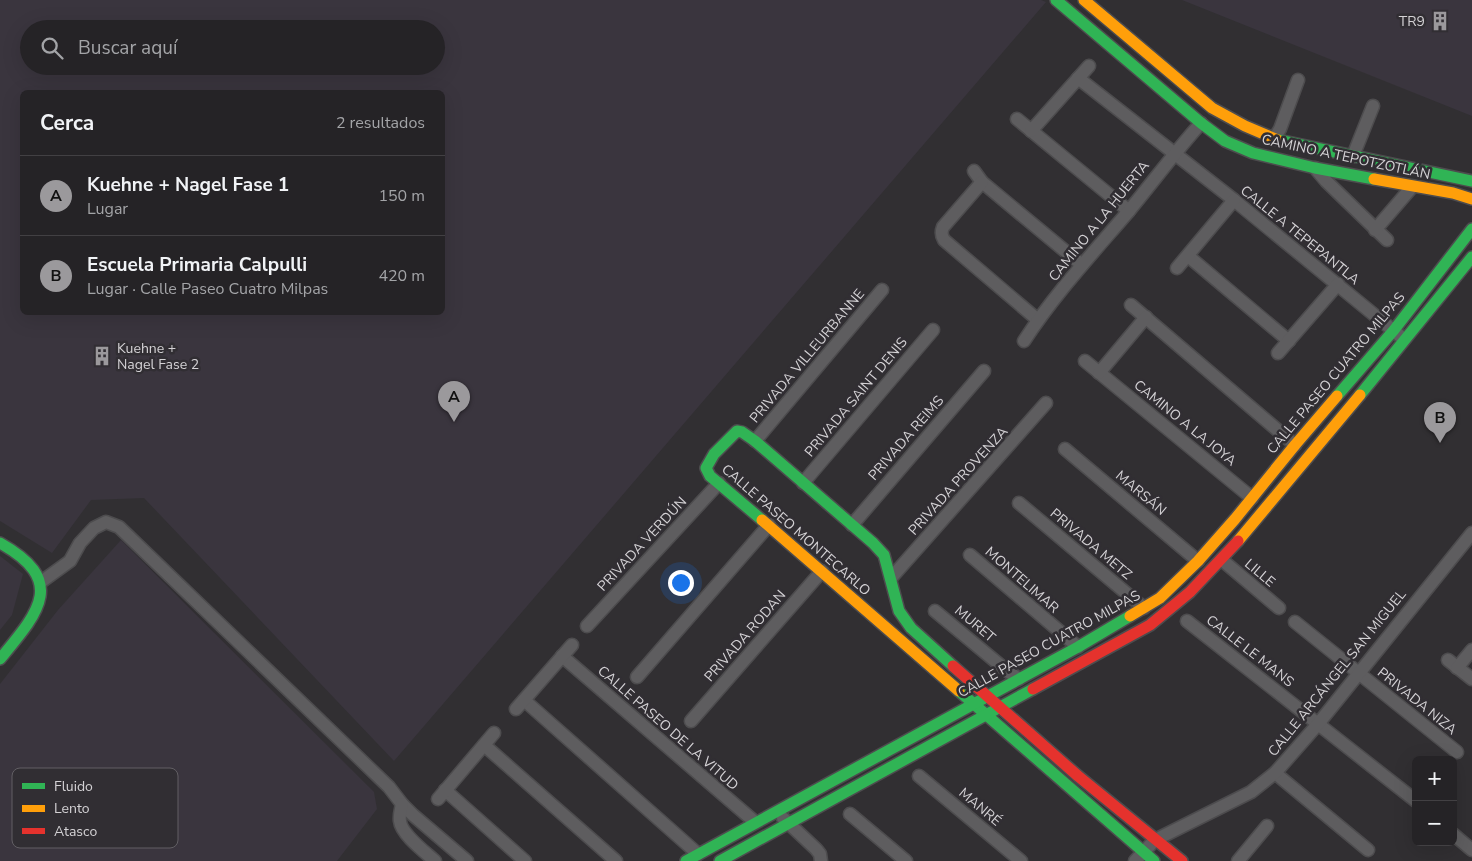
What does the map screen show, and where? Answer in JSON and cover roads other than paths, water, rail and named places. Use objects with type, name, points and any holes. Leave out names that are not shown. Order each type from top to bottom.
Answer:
[{"type":"street","name":"CAMINO A TEPOTZOTLÁN","points":[[1056,0],[1201,123],[1225,141],[1253,153],[1315,168],[1472,199]]},
{"type":"street","name":"CAMINO A TEPOTZOTLÁN","points":[[1084,0],[1212,108],[1245,126],[1274,139],[1472,181]]},
{"type":"street","points":[[1031,131],[1089,66]]},
{"type":"street","name":"CALLE A TEPEPANTLA","points":[[1078,78],[1234,200],[1406,341]]},
{"type":"street","points":[[1274,139],[1280,129],[1298,80]]},
{"type":"street","points":[[1354,156],[1373,106]]},
{"type":"street","points":[[1201,123],[1212,108]]},
{"type":"street","points":[[1017,119],[1128,211]]},
{"type":"street","name":"CAMINO A LA HUERTA","points":[[1024,341],[1038,320],[1082,265],[1201,123]]},
{"type":"street","points":[[1315,168],[1386,240]]},
{"type":"street","points":[[974,171],[982,182],[1082,265]]},
{"type":"street","points":[[982,182],[943,227],[941,236],[1038,320]]},
{"type":"street","points":[[1375,230],[1412,187]]},
{"type":"street","points":[[1177,268],[1234,200]]},
{"type":"street","name":"CALLE PASEO CUATRO MILPAS","points":[[686,861],[1078,647],[1160,598],[1198,561],[1252,498],[1394,330],[1472,229]]},
{"type":"street","points":[[1188,256],[1289,341]]},
{"type":"street","points":[[720,861],[1150,625],[1172,609],[1222,560],[1406,341],[1472,258]]},
{"type":"street","points":[[1278,354],[1338,284]]},
{"type":"street","name":"PRIVADA VILLEURBANNE","points":[[755,441],[882,290]]},
{"type":"street","points":[[1132,305],[1295,445]]},
{"type":"street","points":[[1099,373],[1146,317]]},
{"type":"street","name":"PRIVADA SAINT DENIS","points":[[803,483],[933,330]]},
{"type":"street","name":"CAMINO A LA JOYA","points":[[1085,361],[1252,498]]},
{"type":"street","name":"PRIVADA REIMS","points":[[852,525],[984,371]]},
{"type":"street","name":"PRIVADA PROVENZA","points":[[891,578],[1046,404]]},
{"type":"street","name":"CALLE PASEO MONTECARLO","points":[[1154,861],[1140,856],[986,715],[822,571],[710,476],[706,469],[708,463],[730,435],[737,431],[742,432],[755,441],[873,543],[884,555],[899,611],[906,622],[988,696],[1182,861]]},
{"type":"street","name":"MARSÁN","points":[[1065,449],[1198,561]]},
{"type":"street","name":"PRIVADA VERDÚN","points":[[587,626],[719,483]]},
{"type":"street","name":"PRIVADA METZ","points":[[1020,503],[1144,608]]},
{"type":"street","points":[[1234,519],[1247,530]]},
{"type":"street","points":[[41,582],[70,560],[80,544],[94,528],[106,522],[119,527],[389,787],[413,815],[467,861]]},
{"type":"street","points":[[637,677],[769,526]]},
{"type":"street","name":"CALLE ARCÁNGEL SAN MIGUEL","points":[[1155,840],[1251,792],[1275,773],[1318,724],[1472,533]]},
{"type":"street","points":[[0,543],[20,555],[34,569],[41,582],[42,598],[35,615],[0,659]]},
{"type":"street","name":"MONTELIMAR","points":[[970,555],[1078,647]]},
{"type":"street","name":"LILLE","points":[[1222,560],[1279,608]]},
{"type":"street","name":"PRIVADA RODAN","points":[[690,721],[822,571]]},
{"type":"street","points":[[1160,598],[1172,609]]},
{"type":"street","name":"MURET","points":[[935,611],[1019,679]]},
{"type":"street","name":"CALLE LE MANS","points":[[1187,621],[1412,798]]},
{"type":"street","name":"PRIVADA NIZA","points":[[1295,622],[1457,752]]},
{"type":"street","points":[[572,645],[520,704],[698,854]]},
{"type":"street","points":[[1472,650],[1452,664],[1472,679]]},
{"type":"street","name":"CALLE PASEO DE LA VITUD","points":[[562,656],[755,822]]},
{"type":"street","points":[[494,733],[442,795],[525,861]]},
{"type":"street","points":[[484,745],[616,861]]},
{"type":"street","points":[[1275,773],[1368,850]]},
{"type":"street","name":"MANRÉ","points":[[919,776],[1021,861]]},
{"type":"street","points":[[402,804],[400,822],[403,829],[435,861]]},
{"type":"street","points":[[775,812],[816,849],[820,854],[821,861]]},
{"type":"street","points":[[850,814],[906,861]]},
{"type":"street","points":[[1238,861],[1268,826]]},
{"type":"street","points":[[1457,837],[1472,850]]},
{"type":"street","points":[[1140,856],[1155,840]]},
{"type":"place","name":"TR9","points":[[1440,21]]},
{"type":"place","name":"Kuehne + Nagel Fase 2","points":[[102,356]]},
{"type":"place","name":"Kuehne + Nagel Fase 1","points":[[454,422]]},
{"type":"place","name":"Escuela Primaria Calpulli","points":[[1440,443]]}]
